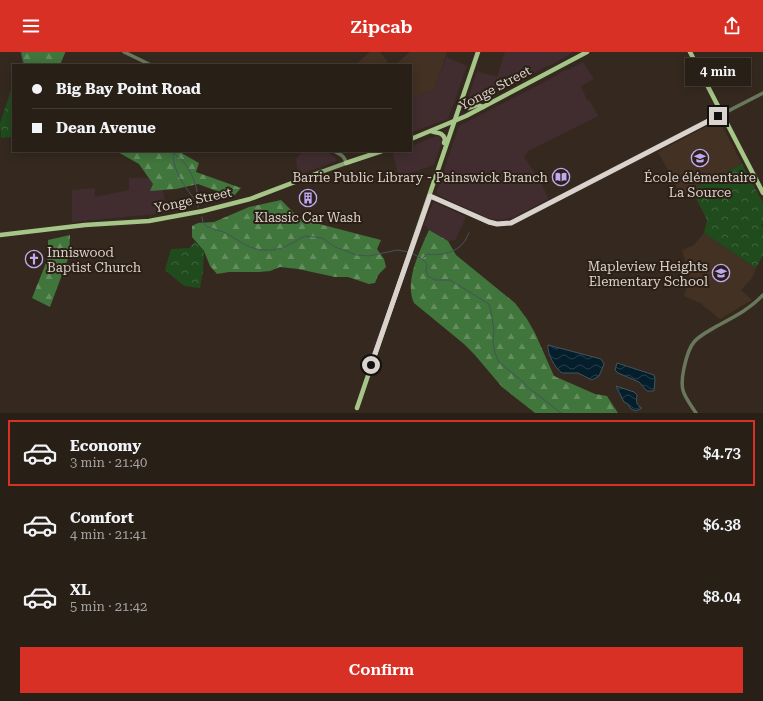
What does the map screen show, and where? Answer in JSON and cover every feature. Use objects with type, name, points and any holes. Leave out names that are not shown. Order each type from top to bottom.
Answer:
[{"type":"main road","points":[[356,410],[478,52]]},
{"type":"main road","name":"Yonge Street","points":[[412,139],[483,107],[587,52]]},
{"type":"main road","points":[[690,52],[763,193]]},
{"type":"main road","points":[[464,94],[463,103],[466,107],[471,108],[477,105],[483,107]]},
{"type":"main road","points":[[431,131],[434,133],[439,132],[445,137],[444,150]]},
{"type":"main road","name":"Yonge Street","points":[[0,234],[85,225],[149,221],[203,211],[257,196],[379,152]]},
{"type":"street","points":[[124,52],[149,64]]},
{"type":"street","points":[[430,196],[489,222],[497,224],[511,223],[763,92]]},
{"type":"street","points":[[336,152],[345,158],[346,163]]},
{"type":"street","points":[[696,413],[684,395],[682,386],[684,368],[691,346],[701,336],[755,304],[763,295]]},
{"type":"shaded area","points":[[370,52],[380,52],[389,64],[356,64]]},
{"type":"shaded area","points":[[410,52],[447,52],[435,88],[422,93],[412,100],[412,64],[396,64]]},
{"type":"shaded area","points":[[505,52],[573,52],[553,64],[474,104],[469,102],[468,99],[477,71],[497,77]]},
{"type":"shaded area","points":[[446,57],[467,66],[448,119],[412,132],[412,100],[422,93],[435,88]]},
{"type":"shaded area","points":[[583,62],[594,79],[581,86],[587,100],[590,101],[598,116],[528,151],[524,157],[540,181],[548,199],[514,217],[500,220],[488,218],[436,194],[459,126]]},
{"type":"shaded area","name":"École élémentaire La Source","points":[[719,120],[742,164],[682,196],[658,152]]},
{"type":"shaded area","points":[[437,136],[440,137],[442,142],[434,165],[399,177],[393,154],[397,152],[412,152],[412,146]]},
{"type":"shaded area","points":[[303,152],[327,152],[335,157],[337,161],[298,175],[296,159]]},
{"type":"shaded area","points":[[129,178],[149,178],[153,184],[151,190],[163,189],[166,213],[72,222],[72,190],[95,188],[95,197],[129,190]]},
{"type":"shaded area","points":[[434,202],[466,217],[455,240],[448,241],[429,230],[424,225]]},
{"type":"shaded area","name":"Mapleview Heights Elementary School","points":[[704,233],[756,268],[752,278],[741,290],[752,300],[720,319],[700,303],[684,296],[690,277],[682,250],[694,245]]},
{"type":"green space","points":[[21,52],[65,52],[60,64],[24,64]]},
{"type":"green space","points":[[11,90],[12,137],[1,138],[0,123]]},
{"type":"green space","points":[[118,152],[180,152],[199,163],[196,172],[241,188],[233,197],[198,184],[176,189],[150,191],[153,184],[139,164]]},
{"type":"green space","points":[[742,164],[763,203],[763,223],[761,225],[763,227],[763,255],[756,268],[704,233],[707,220],[692,190]]},
{"type":"green space","points":[[281,200],[300,219],[381,240],[377,249],[384,259],[386,267],[378,275],[375,283],[369,284],[348,277],[335,277],[298,269],[280,267],[270,271],[229,272],[217,274],[210,266],[204,251],[192,237],[192,226],[198,223],[214,222],[249,207]]},
{"type":"green space","points":[[429,230],[448,241],[456,255],[515,303],[535,333],[554,376],[595,394],[607,396],[618,413],[535,413],[502,387],[464,344],[414,303],[411,295],[411,286],[414,266]]},
{"type":"green space","points":[[70,235],[69,256],[50,307],[32,298],[48,258],[48,240]]},
{"type":"green space","points":[[195,242],[204,251],[200,288],[184,286],[165,270],[171,249],[189,248]]},
{"type":"water","points":[[548,345],[601,359],[604,364],[599,376],[592,380],[578,373],[562,373],[552,360]]},
{"type":"water","points":[[617,363],[654,375],[654,391],[647,391],[639,382],[618,373],[615,370]]},
{"type":"water","points":[[616,386],[634,392],[637,395],[638,404],[642,408],[636,411],[631,409],[628,404],[624,402]]},
{"type":"waterway","points":[[21,52],[24,64]]},
{"type":"waterway","points":[[172,152],[185,163],[194,179],[197,191],[198,207]]},
{"type":"waterway","points":[[173,153],[177,173],[196,201]]},
{"type":"waterway","points":[[202,217],[203,223],[208,227],[226,233],[247,246],[260,250],[283,248],[305,236],[322,238],[335,247],[357,255],[369,256],[397,250],[409,252]]},
{"type":"waterway","points":[[423,258],[427,254],[436,255],[457,249],[465,241],[469,233]]},
{"type":"waterway","points":[[412,253],[427,264],[426,271],[428,276],[435,280],[450,280],[489,304],[494,331],[493,342],[495,353],[499,362],[561,413]]},
{"type":"place","name":"École élémentaire La Source","points":[[700,158]]},
{"type":"place","name":"Barrie Public Library - Painswick Branch","points":[[561,177]]},
{"type":"place","name":"Klassic Car Wash","points":[[308,198]]},
{"type":"place","name":"Inniswood Baptist Church","points":[[34,259]]},
{"type":"place","name":"Mapleview Heights Elementary School","points":[[721,273]]},
{"type":"route","points":[[371,365],[430,196],[480,219],[497,224],[511,223],[718,116]]}]
